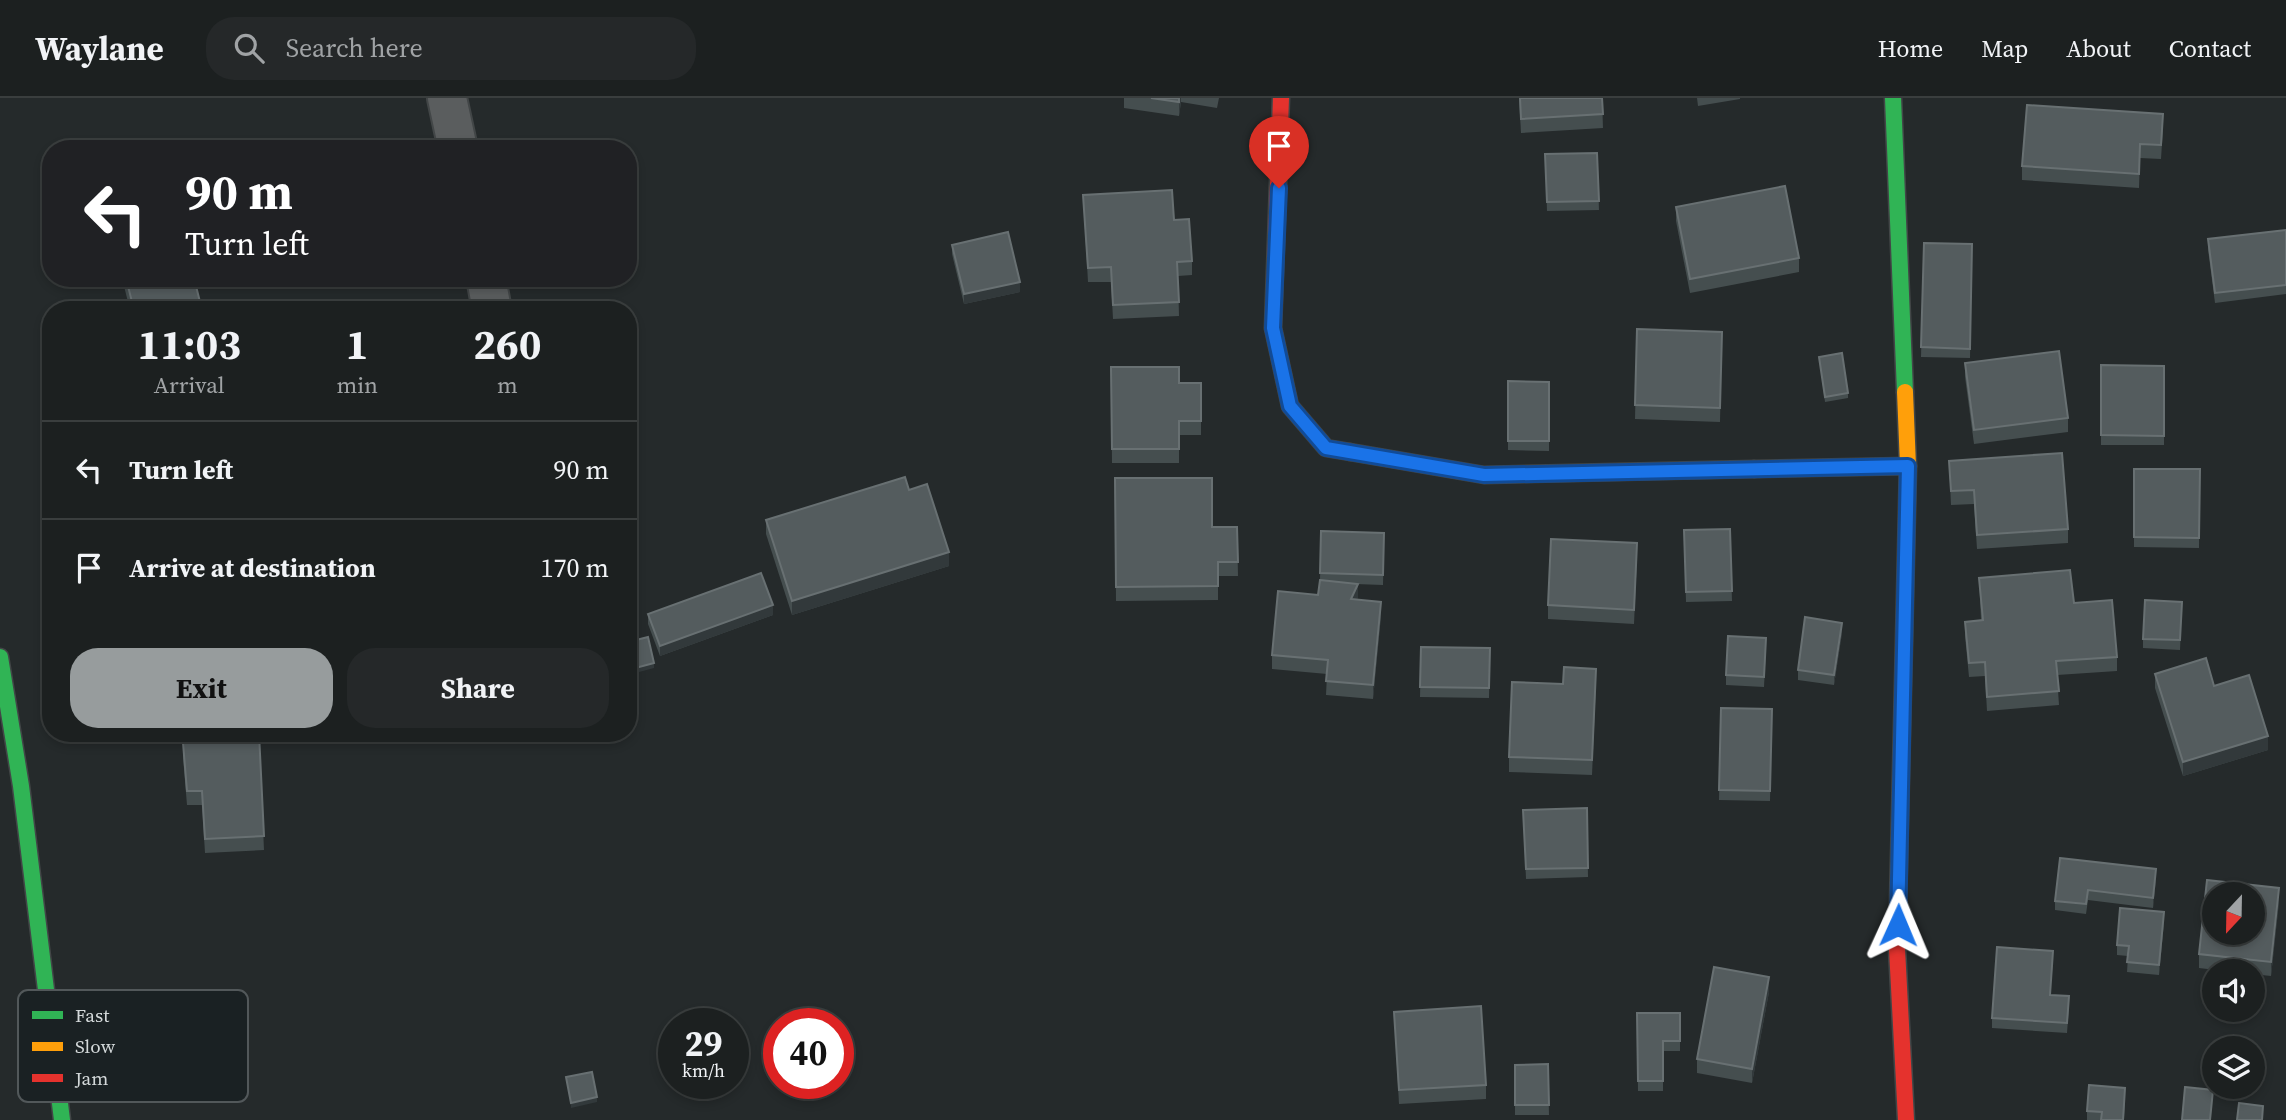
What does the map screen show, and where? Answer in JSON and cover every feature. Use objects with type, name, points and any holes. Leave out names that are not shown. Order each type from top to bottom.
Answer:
[{"type":"street","points":[[447,98],[456,140]]},
{"type":"street","points":[[1282,98],[1273,328],[1290,406],[1326,448],[1484,475],[1908,466]]},
{"type":"street","points":[[1893,98],[1908,466],[1897,952],[1906,1120]]},
{"type":"street","points":[[0,657],[20,786],[46,990]]},
{"type":"street","points":[[60,1102],[62,1120]]},
{"type":"building","points":[[1151,98],[1179,98],[1179,102]]},
{"type":"building","points":[[1520,98],[1602,98],[1603,114],[1521,119]]},
{"type":"building","points":[[2027,105],[2163,114],[2161,145],[2140,144],[2139,174],[2022,166]]},
{"type":"building","points":[[1597,153],[1599,201],[1547,202],[1545,154]]},
{"type":"building","points":[[1785,186],[1799,258],[1690,279],[1676,207]]},
{"type":"building","points":[[1172,190],[1174,220],[1189,219],[1192,261],[1177,262],[1179,302],[1113,305],[1111,267],[1088,268],[1083,195]]},
{"type":"building","points":[[2286,230],[2286,285],[2215,293],[2208,239]]},
{"type":"building","points":[[1008,232],[1020,282],[964,294],[952,245]]},
{"type":"building","points":[[1924,243],[1972,244],[1970,349],[1921,347]]},
{"type":"building","points":[[128,287],[196,287],[200,301],[132,301]]},
{"type":"building","points":[[1637,329],[1722,332],[1720,408],[1635,405]]},
{"type":"building","points":[[2059,351],[2068,418],[1974,430],[1965,363]]},
{"type":"building","points":[[1842,353],[1848,393],[1825,397],[1819,357]]},
{"type":"building","points":[[2101,365],[2164,366],[2164,436],[2101,435]]},
{"type":"building","points":[[1111,367],[1179,367],[1179,383],[1201,383],[1201,421],[1179,421],[1179,449],[1112,449]]},
{"type":"building","points":[[1508,381],[1549,382],[1549,441],[1508,441]]},
{"type":"building","points":[[2062,453],[2068,529],[1977,535],[1974,490],[1951,491],[1949,461]]},
{"type":"building","points":[[2134,469],[2200,469],[2199,538],[2134,537]]},
{"type":"building","points":[[905,477],[909,490],[927,484],[949,552],[792,601],[766,520]]},
{"type":"building","points":[[1115,478],[1212,478],[1212,527],[1237,527],[1238,562],[1218,562],[1218,586],[1116,587]]},
{"type":"building","points":[[1730,529],[1732,591],[1686,592],[1684,530]]},
{"type":"building","points":[[1321,531],[1384,533],[1383,575],[1320,573]]},
{"type":"building","points":[[1551,539],[1637,543],[1634,610],[1548,605]]},
{"type":"building","points":[[2070,570],[2074,603],[2112,600],[2117,657],[2056,661],[2059,691],[1987,697],[1985,662],[1969,663],[1965,622],[1983,620],[1979,578]]},
{"type":"building","points":[[761,573],[773,605],[660,646],[648,614]]},
{"type":"building","points":[[1320,580],[1358,584],[1351,599],[1381,602],[1373,685],[1326,681],[1328,660],[1272,655],[1278,591],[1318,595]]},
{"type":"building","points":[[2145,600],[2182,602],[2180,640],[2143,639]]},
{"type":"building","points":[[1805,617],[1842,623],[1834,675],[1798,670]]},
{"type":"building","points":[[1728,636],[1766,638],[1764,677],[1726,675]]},
{"type":"building","points":[[648,637],[654,663],[637,668],[637,640]]},
{"type":"building","points":[[1421,647],[1490,648],[1489,688],[1420,687]]},
{"type":"building","points":[[2206,658],[2214,686],[2249,675],[2268,736],[2183,762],[2155,674]]},
{"type":"building","points":[[1564,667],[1596,669],[1592,760],[1509,757],[1512,682],[1563,684]]},
{"type":"building","points":[[1721,708],[1772,709],[1770,791],[1719,790]]},
{"type":"building","points":[[259,742],[264,836],[205,839],[202,791],[187,791],[183,743]]},
{"type":"building","points":[[1587,808],[1588,868],[1526,869],[1523,810]]},
{"type":"building","points":[[2060,858],[2156,869],[2153,898],[2088,890],[2086,904],[2055,901]]},
{"type":"building","points":[[2265,886],[2279,888],[2271,962],[2265,959],[2199,954],[2202,926],[2202,945],[2265,945]]},
{"type":"building","points":[[2120,908],[2164,912],[2159,965],[2127,962],[2129,946],[2117,945]]},
{"type":"building","points":[[1997,947],[2053,951],[2050,995],[2069,996],[2067,1023],[1992,1018]]},
{"type":"building","points":[[1714,967],[1769,977],[1752,1069],[1697,1059]]},
{"type":"building","points":[[1481,1006],[1486,1085],[1399,1090],[1394,1012]]},
{"type":"building","points":[[1637,1013],[1680,1013],[1680,1041],[1663,1041],[1663,1081],[1638,1081]]},
{"type":"building","points":[[1548,1064],[1549,1105],[1515,1105],[1515,1065]]},
{"type":"building","points":[[592,1072],[597,1097],[571,1103],[566,1077]]},
{"type":"building","points":[[2089,1085],[2125,1088],[2123,1120],[2101,1120],[2102,1112],[2087,1111]]},
{"type":"building","points":[[2185,1087],[2202,1089],[2202,1099],[2212,1099],[2210,1120],[2182,1120]]},
{"type":"building","points":[[2239,1103],[2263,1106],[2262,1120],[2237,1120]]},
{"type":"traffic: fast","points":[[1893,98],[1905,392]]},
{"type":"traffic: fast","points":[[0,657],[21,786],[46,990]]},
{"type":"traffic: fast","points":[[60,1102],[62,1120]]},
{"type":"traffic: slow","points":[[1897,949],[1908,466],[1905,392]]},
{"type":"traffic: slow","points":[[1350,452],[1484,475],[1754,469]]},
{"type":"traffic: jam","points":[[1281,98],[1273,328],[1290,406],[1326,448],[1350,452]]},
{"type":"traffic: jam","points":[[1754,469],[1908,466]]},
{"type":"traffic: jam","points":[[1897,949],[1906,1120]]},
{"type":"route","points":[[1279,188],[1273,328],[1290,406],[1326,448],[1484,475],[1908,466],[1898,925]]}]
